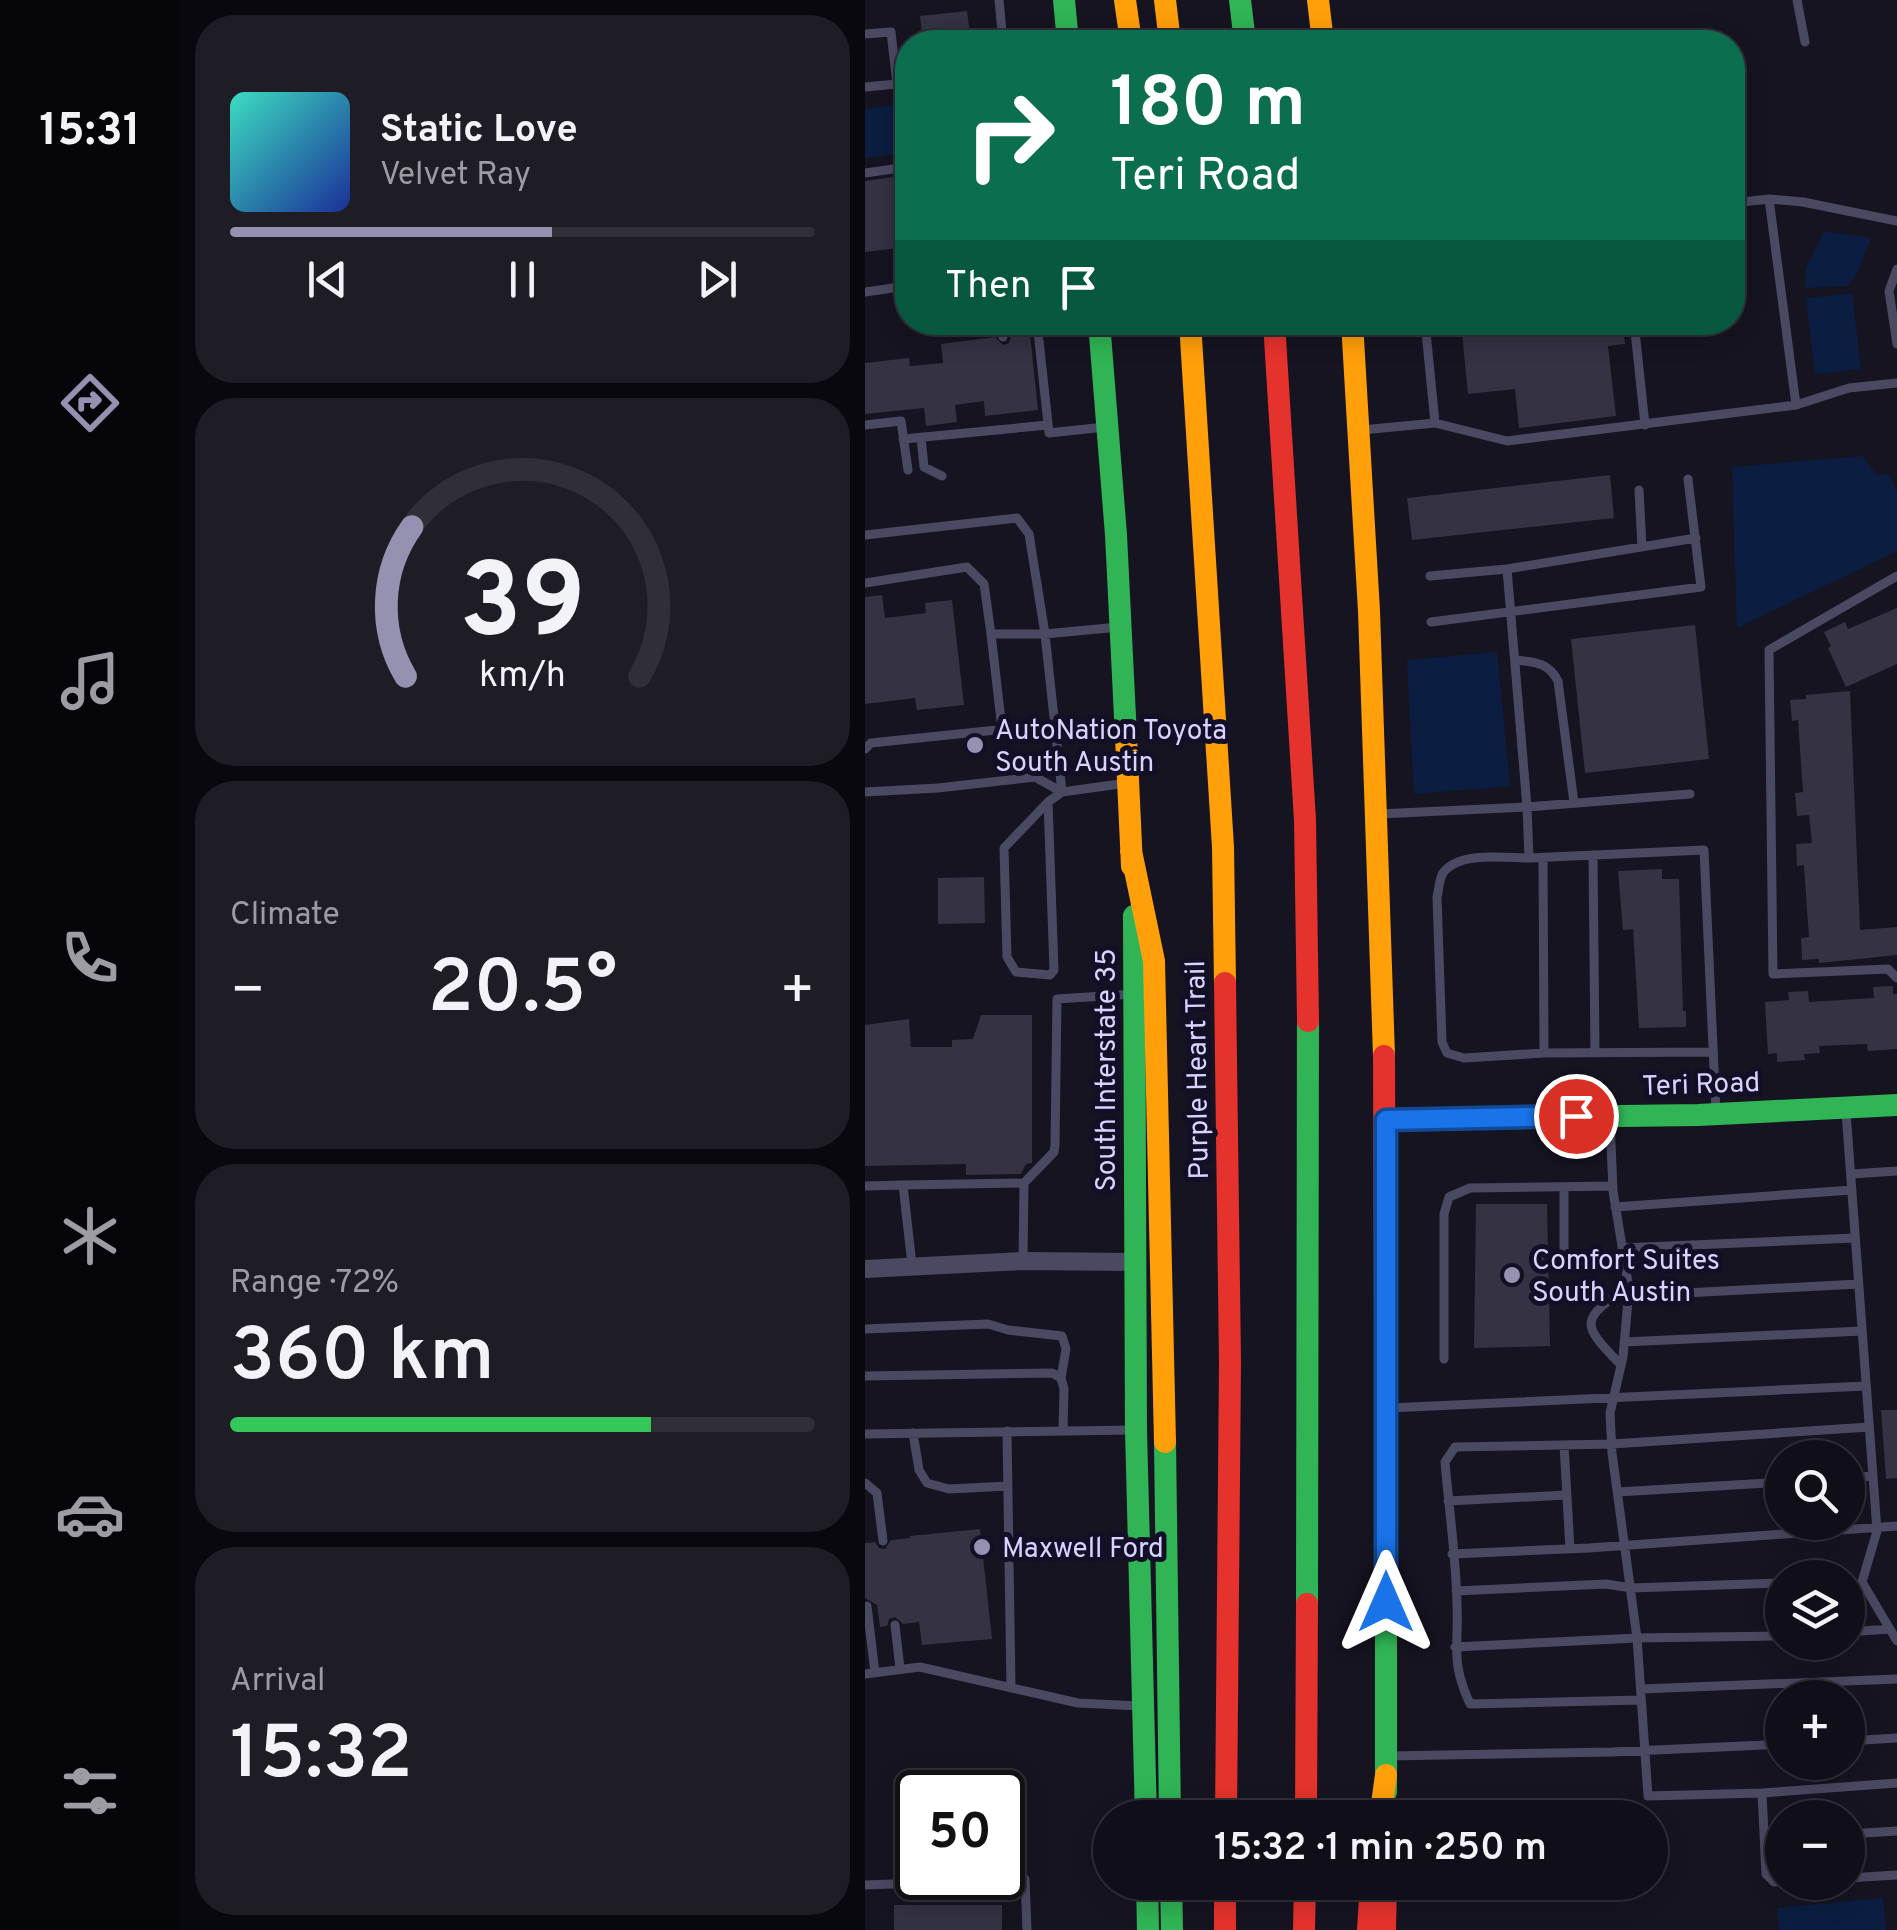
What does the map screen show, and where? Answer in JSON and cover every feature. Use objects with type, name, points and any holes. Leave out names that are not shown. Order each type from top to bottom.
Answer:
[{"type":"main road","points":[[1063,0],[1067,30]]},
{"type":"main road","points":[[1125,0],[1129,30]]},
{"type":"main road","points":[[1165,0],[1169,30]]},
{"type":"main road","points":[[1240,0],[1244,30]]},
{"type":"main road","points":[[1318,0],[1322,30]]},
{"type":"main road","name":"South Interstate 35","points":[[1100,335],[1121,626],[1137,994],[1136,1430],[1145,1800]]},
{"type":"main road","points":[[1177,335],[1200,456]]},
{"type":"main road","name":"Purple Heart Trail","points":[[1191,335],[1223,847],[1230,1363],[1226,1800]]},
{"type":"main road","points":[[1276,335],[1305,820],[1311,1197],[1306,1800]]},
{"type":"main road","points":[[1352,335],[1376,814],[1386,1120],[1384,1800]]},
{"type":"main road","points":[[1131,851],[1154,961],[1163,1244],[1170,1800]]},
{"type":"main road","name":"Teri Road","points":[[1386,1120],[1716,1114],[1897,1105]]},
{"type":"main road","points":[[1148,1900],[1149,1930]]},
{"type":"main road","points":[[1171,1900],[1172,1930]]},
{"type":"main road","points":[[1225,1900],[1225,1930]]},
{"type":"main road","points":[[1304,1930],[1305,1900]]},
{"type":"main road","points":[[1369,1930],[1370,1900]]},
{"type":"main road","points":[[1385,1900],[1385,1930]]},
{"type":"street","points":[[865,1270],[1023,1260],[1136,1262]]},
{"type":"lane","points":[[999,0],[1002,30]]},
{"type":"lane","points":[[1797,0],[1805,42]]},
{"type":"lane","points":[[865,34],[891,32],[895,67]]},
{"type":"lane","points":[[865,87],[895,84]]},
{"type":"lane","points":[[865,173],[895,169]]},
{"type":"lane","points":[[1769,198],[1796,405]]},
{"type":"lane","points":[[1745,202],[1769,198],[1803,202],[1897,221]]},
{"type":"lane","points":[[1897,269],[1889,290],[1897,344]]},
{"type":"lane","points":[[865,292],[895,288]]},
{"type":"lane","points":[[1038,335],[1049,432],[1108,427]]},
{"type":"lane","points":[[1426,335],[1435,423]]},
{"type":"lane","points":[[1635,335],[1645,426]]},
{"type":"lane","points":[[1359,431],[1435,423],[1507,442],[1796,405],[1849,388],[1897,384]]},
{"type":"lane","points":[[865,425],[901,421],[908,470]]},
{"type":"lane","points":[[903,439],[1048,424]]},
{"type":"lane","points":[[921,438],[924,468],[942,476]]},
{"type":"lane","points":[[1431,622],[1701,587],[1688,479]]},
{"type":"lane","points":[[1639,490],[1642,546]]},
{"type":"lane","points":[[865,535],[1017,518],[1029,534],[1045,634],[1062,792]]},
{"type":"lane","points":[[1431,576],[1507,569],[1696,538]]},
{"type":"lane","points":[[865,583],[967,567],[984,584],[1002,729]]},
{"type":"lane","points":[[1507,569],[1529,858]]},
{"type":"lane","points":[[1897,576],[1769,650],[1769,744],[1773,974],[1888,969],[1897,978]]},
{"type":"lane","points":[[991,634],[1045,634],[1121,626]]},
{"type":"lane","points":[[1515,660],[1542,663],[1559,680],[1574,803]]},
{"type":"lane","points":[[865,749],[871,743],[1054,724]]},
{"type":"lane","points":[[865,792],[1035,777],[1062,792]]},
{"type":"lane","points":[[1050,975],[1016,972],[1007,957],[1004,856],[1011,838],[1062,792],[1129,783]]},
{"type":"lane","points":[[1376,814],[1690,794]]},
{"type":"lane","points":[[1047,802],[1054,970],[1050,975]]},
{"type":"lane","points":[[1711,1052],[1545,1053],[1464,1058],[1447,1053],[1442,1042],[1437,896],[1442,874],[1456,863],[1477,859],[1704,850],[1716,1114]]},
{"type":"lane","points":[[1593,855],[1595,1052]]},
{"type":"lane","points":[[1543,858],[1545,1053]]},
{"type":"lane","points":[[1023,1260],[1023,1183],[1053,1152],[1057,999],[1050,975]]},
{"type":"lane","points":[[1057,999],[1137,994]]},
{"type":"lane","points":[[1846,1108],[1876,1527],[1865,1570]]},
{"type":"lane","points":[[1610,1116],[1615,1207],[1628,1291],[1621,1366],[1610,1413],[1637,1638],[1648,1796],[1897,1784]]},
{"type":"lane","points":[[1851,1174],[1897,1170]]},
{"type":"lane","points":[[865,1186],[1023,1183]]},
{"type":"lane","points":[[903,1185],[912,1265]]},
{"type":"lane","points":[[1444,1359],[1444,1214],[1449,1197],[1470,1188],[1613,1186]]},
{"type":"lane","points":[[1564,1263],[1565,1187]]},
{"type":"lane","points":[[1615,1207],[1852,1190]]},
{"type":"lane","points":[[1622,1248],[1855,1238]]},
{"type":"lane","points":[[1621,1366],[1595,1338],[1591,1322],[1594,1311],[1628,1291],[1859,1284]]},
{"type":"lane","points":[[865,1328],[988,1324],[1062,1336],[1063,1430]]},
{"type":"lane","points":[[1624,1342],[1862,1331]]},
{"type":"lane","points":[[865,1376],[1043,1370],[1061,1378]]},
{"type":"lane","points":[[1385,1408],[1866,1386]]},
{"type":"lane","points":[[1869,1427],[1612,1444],[1455,1447],[1445,1462],[1456,1591],[1457,1676],[1470,1704],[1897,1679]]},
{"type":"lane","points":[[865,1434],[1136,1430]]},
{"type":"lane","points":[[1007,1431],[1011,1688]]},
{"type":"lane","points":[[913,1433],[919,1470],[927,1483],[949,1489],[1008,1486]]},
{"type":"lane","points":[[1563,1445],[1570,1549]]},
{"type":"lane","points":[[1865,1477],[1873,1476]]},
{"type":"lane","points":[[1618,1492],[1765,1483]]},
{"type":"lane","points":[[865,1484],[877,1493],[883,1541]]},
{"type":"lane","points":[[1448,1501],[1567,1494]]},
{"type":"lane","points":[[1452,1554],[1897,1526]]},
{"type":"lane","points":[[1456,1591],[1765,1583]]},
{"type":"lane","points":[[1865,1588],[1897,1640]]},
{"type":"lane","points":[[867,1606],[870,1674],[920,1667],[1079,1703],[1143,1706]]},
{"type":"lane","points":[[895,1625],[901,1670]]},
{"type":"lane","points":[[1865,1631],[1890,1629]]},
{"type":"lane","points":[[1455,1647],[1765,1636]]},
{"type":"lane","points":[[1865,1739],[1897,1738]]},
{"type":"lane","points":[[1386,1766],[1765,1745]]},
{"type":"lane","points":[[1761,1793],[1765,1856]]},
{"type":"lane","points":[[1865,1833],[1897,1831]]},
{"type":"lane","points":[[1865,1877],[1897,1876]]},
{"type":"lane","points":[[865,1885],[1025,1879],[1027,1930]]},
{"type":"water","points":[[895,105],[895,154],[865,158],[865,109]]},
{"type":"water","points":[[1824,231],[1871,238],[1856,276],[1847,286],[1805,288],[1806,268]]},
{"type":"water","points":[[1852,293],[1861,369],[1815,374],[1806,298]]},
{"type":"water","points":[[1862,456],[1878,476],[1887,473],[1897,491],[1897,551],[1737,628],[1732,467]]},
{"type":"water","points":[[1497,652],[1510,786],[1414,794],[1407,660]]},
{"type":"water","points":[[1883,1898],[1886,1930],[1779,1930],[1777,1908]]},
{"type":"building","points":[[967,11],[969,30],[922,30],[920,16]]},
{"type":"building","points":[[895,177],[895,248],[865,252],[865,181]]},
{"type":"building","points":[[1030,335],[1038,410],[985,416],[984,401],[955,405],[957,422],[926,426],[924,408],[865,414],[865,363],[909,358],[910,366],[943,363],[941,344],[995,337],[1003,345],[1009,343],[1011,336]]},
{"type":"building","points":[[1462,335],[1624,335],[1625,344],[1608,346],[1616,416],[1519,428],[1515,389],[1468,394]]},
{"type":"building","points":[[1610,475],[1614,518],[1412,540],[1407,498]]},
{"type":"building","points":[[882,595],[885,618],[926,613],[925,603],[952,600],[964,705],[917,710],[915,698],[865,704],[865,597]]},
{"type":"building","points":[[1897,608],[1897,664],[1846,687],[1824,632],[1845,622],[1848,629]]},
{"type":"building","points":[[1695,625],[1709,759],[1585,773],[1571,639]]},
{"type":"building","points":[[1850,691],[1860,930],[1897,927],[1897,955],[1819,963],[1819,959],[1802,960],[1801,938],[1809,937],[1804,865],[1797,866],[1796,844],[1812,843],[1809,815],[1797,816],[1795,793],[1803,792],[1798,720],[1792,721],[1790,700]]},
{"type":"building","points":[[1662,869],[1662,879],[1679,879],[1686,1027],[1639,1028],[1633,929],[1623,930],[1618,871]]},
{"type":"building","points":[[984,877],[985,923],[938,924],[938,878]]},
{"type":"building","points":[[1893,986],[1893,994],[1897,994],[1897,1049],[1868,1051],[1867,1044],[1819,1046],[1820,1053],[1804,1054],[1805,1060],[1777,1062],[1777,1053],[1768,1054],[1765,1002],[1789,1000],[1788,992],[1808,991],[1809,1002],[1874,998],[1873,987]]},
{"type":"building","points":[[981,1015],[1032,1015],[1032,1163],[1026,1164],[1021,1174],[966,1175],[966,1164],[865,1166],[865,1025],[909,1019],[911,1047],[952,1047],[952,1040],[973,1039]]},
{"type":"building","name":"Comfort Suites South Austin","points":[[1476,1204],[1547,1204],[1550,1346],[1474,1348]]},
{"type":"building","points":[[1881,1410],[1897,1410],[1897,1478],[1886,1479]]},
{"type":"building","points":[[980,1529],[992,1639],[922,1645],[919,1622],[903,1624],[895,1617],[889,1619],[887,1626],[880,1627],[877,1605],[865,1598],[865,1543],[875,1542],[885,1549],[891,1540],[910,1536]]},
{"type":"building","points":[[894,1905],[1002,1905],[1002,1930],[894,1930]]},
{"type":"traffic: fast","points":[[1064,0],[1067,30]]},
{"type":"traffic: fast","points":[[1240,0],[1244,30]]},
{"type":"traffic: fast","points":[[1100,335],[1116,535],[1126,737]]},
{"type":"traffic: fast","points":[[1134,916],[1136,1430],[1146,1800]]},
{"type":"traffic: fast","points":[[1307,1604],[1308,1021]]},
{"type":"traffic: fast","points":[[1386,1119],[1698,1115],[1897,1105]]},
{"type":"traffic: fast","points":[[1165,1442],[1170,1800]]},
{"type":"traffic: fast","points":[[1386,1592],[1386,1792]]},
{"type":"traffic: fast","points":[[1147,1900],[1148,1930]]},
{"type":"traffic: fast","points":[[1171,1900],[1172,1930]]},
{"type":"traffic: slow","points":[[1125,0],[1129,30]]},
{"type":"traffic: slow","points":[[1165,0],[1169,30]]},
{"type":"traffic: slow","points":[[1318,0],[1322,30]]},
{"type":"traffic: slow","points":[[1191,335],[1223,847],[1225,983]]},
{"type":"traffic: slow","points":[[1353,335],[1369,611],[1384,1056]]},
{"type":"traffic: slow","points":[[1126,737],[1132,866]]},
{"type":"traffic: slow","points":[[1131,851],[1154,961],[1165,1442]]},
{"type":"traffic: slow","points":[[1383,1800],[1386,1775]]},
{"type":"traffic: jam","points":[[1275,335],[1305,820],[1308,1021]]},
{"type":"traffic: jam","points":[[1225,983],[1230,1363],[1226,1800]]},
{"type":"traffic: jam","points":[[1384,1056],[1386,1592]]},
{"type":"traffic: jam","points":[[1306,1800],[1307,1604]]},
{"type":"traffic: jam","points":[[1225,1900],[1225,1930]]},
{"type":"traffic: jam","points":[[1304,1930],[1305,1900]]},
{"type":"traffic: jam","points":[[1368,1930],[1370,1900]]},
{"type":"traffic: jam","points":[[1385,1930],[1386,1900]]},
{"type":"place","name":"AutoNation Toyota South Austin","points":[[975,745]]},
{"type":"place","name":"Comfort Suites South Austin","points":[[1512,1275]]},
{"type":"place","name":"Maxwell Ford","points":[[982,1547]]},
{"type":"route","points":[[1386,1602],[1386,1120],[1576,1116]]}]
